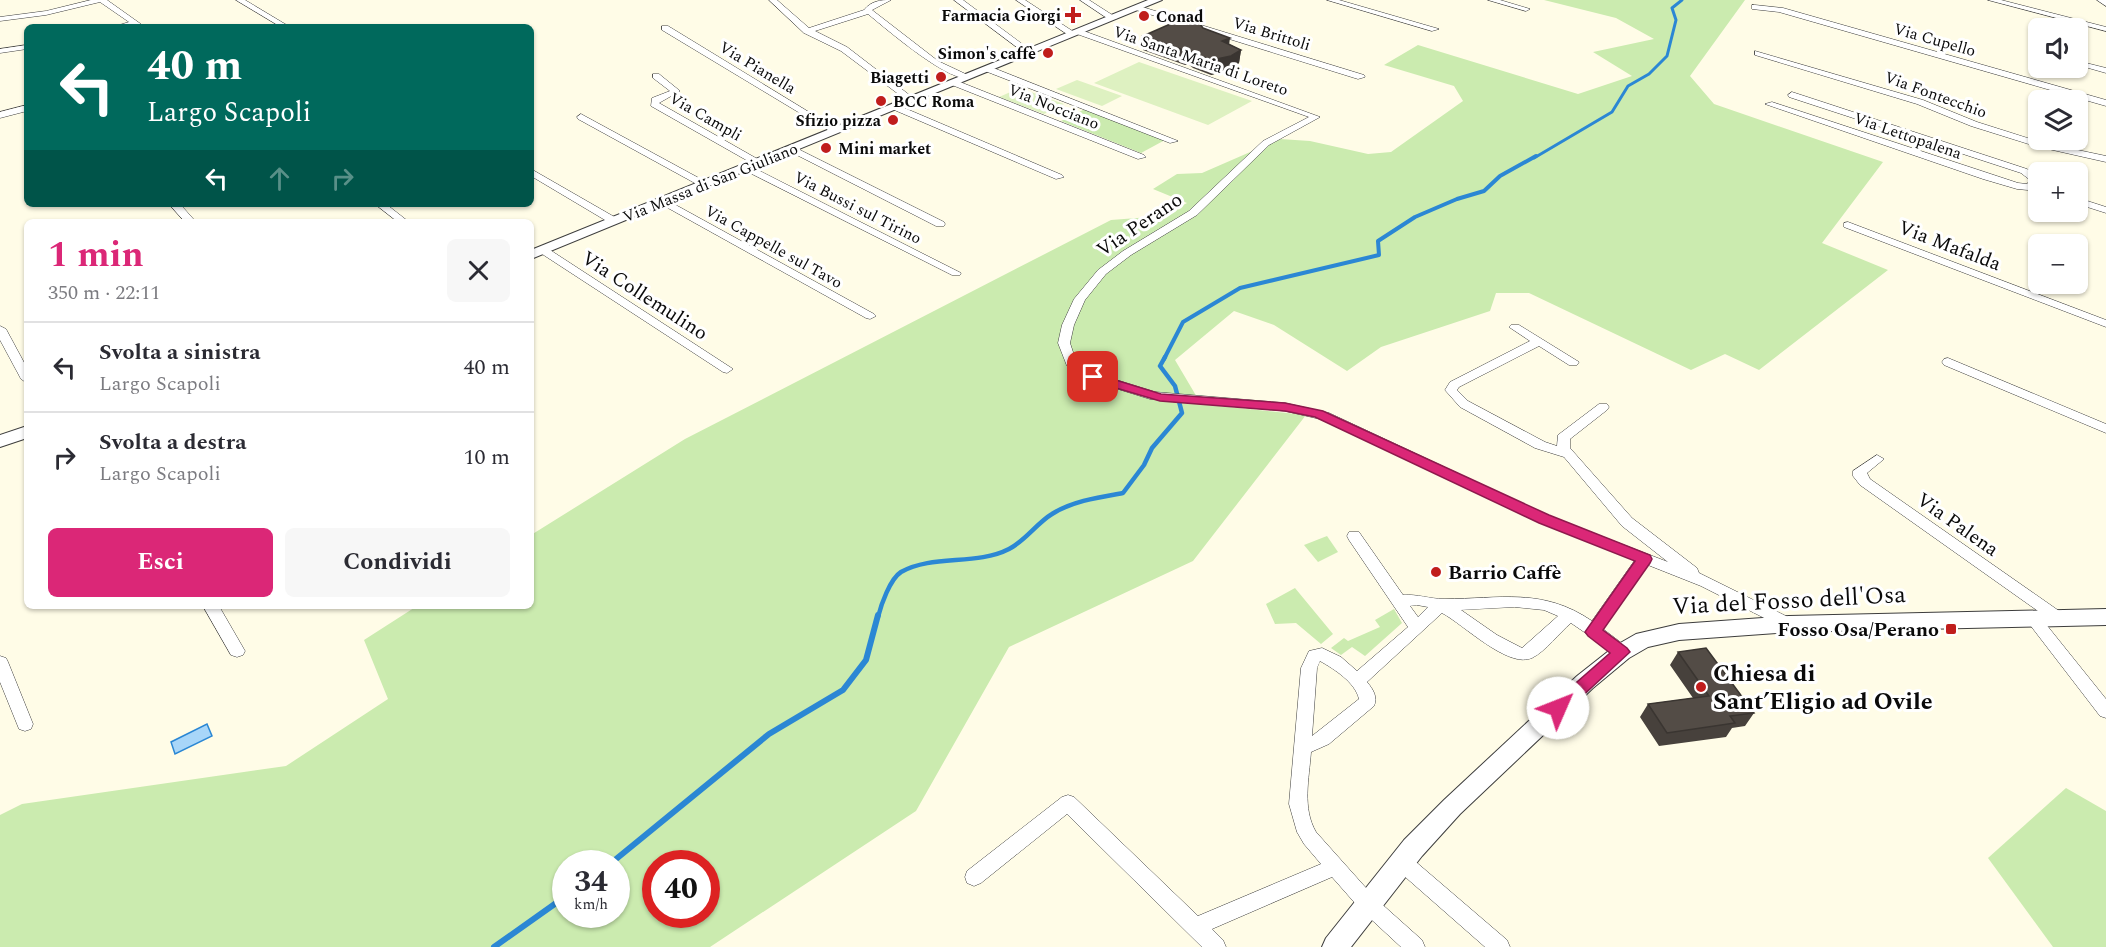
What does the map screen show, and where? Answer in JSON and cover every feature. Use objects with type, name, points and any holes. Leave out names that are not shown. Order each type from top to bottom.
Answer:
[{"type":"street","points":[[0,20],[46,13],[101,0],[137,24]]},
{"type":"street","points":[[240,0],[281,24]]},
{"type":"street","points":[[773,0],[807,31],[844,49],[912,100]]},
{"type":"street","points":[[869,11],[869,7],[887,0]]},
{"type":"street","points":[[958,0],[1029,52]]},
{"type":"street","name":"Via Santa Maria di Loreto","points":[[1020,0],[1075,33],[1314,115]]},
{"type":"street","points":[[1084,0],[1113,18]]},
{"type":"street","name":"Via Massa di San Giuliano","points":[[534,254],[1157,0]]},
{"type":"street","points":[[1331,0],[1435,29]]},
{"type":"street","points":[[1492,0],[1526,9]]},
{"type":"street","points":[[1992,0],[2106,29]]},
{"type":"street","points":[[2101,0],[2106,4]]},
{"type":"street","name":"Via Cupello","points":[[1755,7],[1780,10],[2106,103]]},
{"type":"street","name":"Via Brittoli","points":[[1139,8],[1362,77]]},
{"type":"street","points":[[807,31],[869,11]]},
{"type":"street","points":[[869,11],[937,64],[968,77]]},
{"type":"street","name":"Via Pianella","points":[[665,28],[836,131]]},
{"type":"street","points":[[0,51],[24,47]]},
{"type":"street","name":"Via Fontecchio","points":[[1758,53],[1920,102],[1974,124],[2038,144],[2106,159]]},
{"type":"street","points":[[2088,66],[2106,71]]},
{"type":"street","points":[[988,69],[1173,141]]},
{"type":"street","name":"Via Campli","points":[[656,76],[676,91],[655,100],[654,104],[752,165]]},
{"type":"street","name":"Via Nocciano","points":[[955,82],[1141,157]]},
{"type":"street","points":[[1792,95],[2028,174]]},
{"type":"street","name":"Via Lettopalena","points":[[1769,104],[1986,177],[2017,186],[2028,187]]},
{"type":"street","points":[[895,107],[1059,177]]},
{"type":"street","points":[[0,115],[24,109]]},
{"type":"street","name":"Via Perano","points":[[1314,115],[1315,119],[1262,146],[1189,216],[1110,265],[1091,285],[1074,310],[1068,325],[1064,343],[1068,358],[1074,366],[1106,382],[1154,396],[1285,407],[1324,416],[1544,519],[1706,582],[1789,624]]},
{"type":"street","points":[[581,117],[705,185]]},
{"type":"street","points":[[792,149],[940,224]]},
{"type":"street","name":"Via Bussi sul Tirino","points":[[752,165],[956,273]]},
{"type":"street","points":[[534,174],[614,221]]},
{"type":"street","name":"Via Cappelle sul Tavo","points":[[663,201],[870,316]]},
{"type":"street","points":[[2088,204],[2106,210]]},
{"type":"street","points":[[177,207],[188,219]]},
{"type":"street","points":[[384,207],[400,219]]},
{"type":"street","name":"Via Mafalda","points":[[1848,225],[2106,324]]},
{"type":"street","name":"Via Collemulino","points":[[543,250],[727,369]]},
{"type":"street","points":[[1515,327],[1574,362]]},
{"type":"street","points":[[0,329],[24,374]]},
{"type":"street","points":[[1539,341],[1454,385],[1451,390],[1458,399],[1474,409],[1540,445],[1568,454]]},
{"type":"street","points":[[1948,362],[2106,429]]},
{"type":"street","points":[[1603,407],[1563,438],[1562,445],[1627,522],[1706,582]]},
{"type":"street","points":[[0,441],[24,433]]},
{"type":"street","name":"Via Palena","points":[[1877,459],[1860,471],[1860,476],[1865,482],[2057,617]]},
{"type":"street","points":[[1354,536],[1417,628]]},
{"type":"street","points":[[1593,632],[1644,559]]},
{"type":"street","points":[[1399,602],[1417,600],[1440,605],[1532,604],[1553,607],[1569,615],[1622,652]]},
{"type":"street","points":[[1440,605],[1521,655],[1528,653],[1569,615]]},
{"type":"street","points":[[1357,681],[1440,605]]},
{"type":"street","points":[[213,609],[237,651]]},
{"type":"street","points":[[2032,617],[2106,711]]},
{"type":"street","name":"Via del Fosso dell'Osa","points":[[1335,947],[1402,862],[1452,807],[1585,682],[1622,652],[1642,640],[1669,633],[1789,624],[2106,617]]},
{"type":"street","points":[[1303,748],[1323,740],[1366,704],[1368,693],[1326,656],[1317,654],[1311,659],[1303,748],[1298,804],[1300,815],[1308,836],[1335,867],[1368,904],[1415,947]]},
{"type":"street","points":[[0,662],[25,724]]},
{"type":"street","points":[[974,877],[1068,803],[1216,947]]},
{"type":"street","points":[[1402,862],[1500,947]]},
{"type":"street","points":[[1195,927],[1335,867]]},
{"type":"green space","points":[[1544,0],[1745,0],[1690,76],[1714,104],[1883,162],[1822,243],[1888,270],[1759,370],[1725,354],[1691,370],[1529,293],[1496,293],[1490,311],[1381,347],[1347,371],[1274,325],[1234,311],[1175,360],[1201,404],[1306,415],[1193,561],[1009,647],[916,811],[710,947],[0,947],[0,815],[22,804],[286,766],[388,699],[364,640],[412,609],[534,609],[534,533],[685,439],[1111,220],[1163,216],[1187,203],[1153,189],[1177,174],[1202,173],[1280,139],[1310,141],[1368,154],[1391,152],[1463,101],[1454,86],[1384,65],[1418,45],[1578,94],[1632,76],[1593,52],[1654,39],[1616,18]]},
{"type":"green space","points":[[1139,62],[1252,101],[1208,125],[1094,83]]},
{"type":"green space","points":[[1077,80],[1122,96],[1102,106],[1056,89]]},
{"type":"green space","points":[[1020,88],[1064,104],[1044,114],[999,97]]},
{"type":"green space","points":[[1085,109],[1165,140],[1141,153],[1061,121]]},
{"type":"green space","points":[[1327,536],[1338,552],[1318,562],[1304,545]]},
{"type":"green space","points":[[1295,588],[1333,634],[1321,644],[1296,623],[1275,624],[1266,604]]},
{"type":"green space","points":[[1394,609],[1402,623],[1365,656],[1352,647],[1341,655],[1331,648],[1344,638],[1348,641],[1380,627],[1375,620]]},
{"type":"green space","points":[[2066,788],[2106,811],[2106,947],[2053,947],[1988,858]]},
{"type":"water","points":[[207,724],[212,736],[175,754],[171,742]]},
{"type":"building","points":[[1197,20],[1203,28],[1230,38],[1222,41],[1241,50],[1231,56],[1212,60],[1189,50],[1186,51],[1143,36],[1177,21]]},
{"type":"building","points":[[1706,648],[1754,713],[1730,716],[1735,723],[1667,733],[1648,704],[1709,696],[1678,652]]},
{"type":"waterway","points":[[1534,158],[1612,112],[1628,86],[1649,74],[1667,56],[1676,20],[1672,8],[1682,0]]},
{"type":"waterway","points":[[1164,359],[1183,322],[1240,288],[1379,255],[1378,241],[1415,217],[1457,199],[1484,191],[1500,176],[1536,156]]},
{"type":"waterway","points":[[878,617],[890,586],[901,572],[927,563],[996,554],[1015,546],[1047,518],[1068,506],[1123,493],[1144,465],[1152,448],[1182,413],[1175,386],[1160,366],[1165,357]]},
{"type":"waterway","points":[[627,850],[769,734],[843,690],[866,660],[878,615]]},
{"type":"waterway","points":[[494,947],[552,906]]},
{"type":"place","name":"Farmacia Giorgi","points":[[1073,15]]},
{"type":"place","name":"Conad","points":[[1144,16]]},
{"type":"place","name":"Simon's caffè","points":[[1048,53]]},
{"type":"place","name":"Biagetti","points":[[941,77]]},
{"type":"place","name":"BCC Roma","points":[[881,101]]},
{"type":"place","name":"Sfizio pizza","points":[[893,120]]},
{"type":"place","name":"Mini market","points":[[826,148]]},
{"type":"place","name":"Barrio Caffè","points":[[1436,572]]},
{"type":"place","name":"Fosso Osa/Perano","points":[[1951,629]]},
{"type":"place","name":"Chiesa di Sant’Eligio ad Ovile","points":[[1701,687]]},
{"type":"route","points":[[1093,377],[1154,396],[1172,399],[1285,407],[1312,412],[1334,420],[1544,519],[1644,559],[1593,632],[1622,652],[1558,708]]}]
